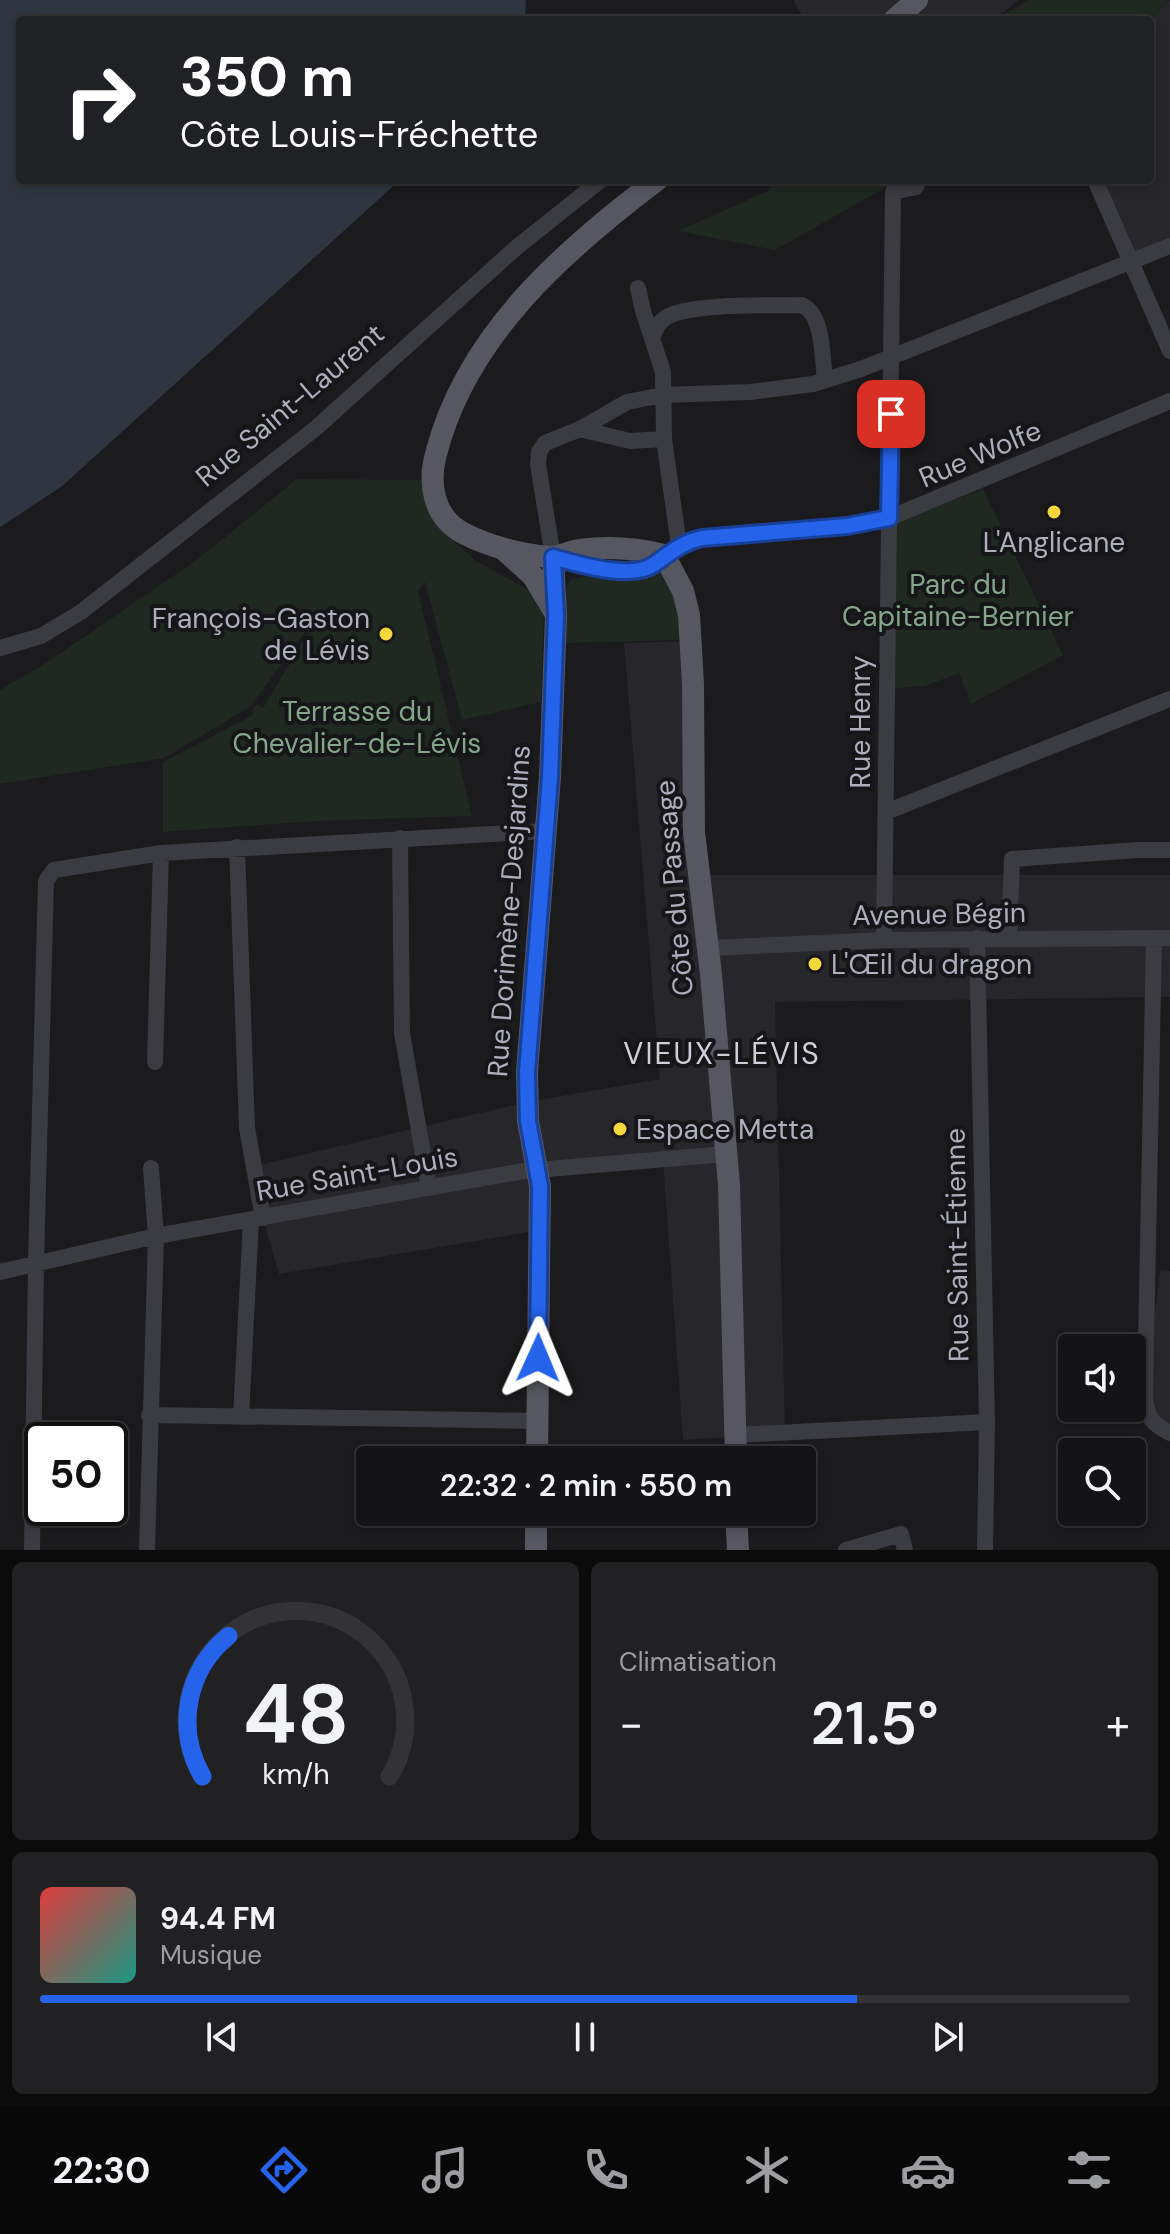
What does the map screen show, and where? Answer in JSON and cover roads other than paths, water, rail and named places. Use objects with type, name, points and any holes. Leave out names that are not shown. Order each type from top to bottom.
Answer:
[{"type":"main road","points":[[899,16],[917,0]]},
{"type":"main road","points":[[652,184],[596,227],[529,294],[487,342],[457,393],[443,428],[432,477],[437,507],[459,531],[502,548],[553,557],[578,550],[672,550]]},
{"type":"main road","points":[[502,548],[533,576],[556,616]]},
{"type":"main road","name":"Côte du Passage","points":[[672,550],[689,615],[693,684],[694,832],[709,948],[726,1154],[736,1446]]},
{"type":"main road","name":"Rue Dorimène-Desjardins","points":[[537,1446],[541,1230],[538,1170],[528,1121],[527,1072],[546,831],[556,616],[553,557]]},
{"type":"main road","points":[[536,1526],[536,1550]]},
{"type":"main road","points":[[737,1526],[738,1550]]},
{"type":"street","name":"Rue Saint-Laurent","points":[[0,648],[41,636],[81,612],[316,428],[517,247],[596,184]]},
{"type":"street","points":[[1097,184],[1170,351]]},
{"type":"street","name":"Rue Henry","points":[[884,940],[893,192],[916,187]]},
{"type":"street","points":[[553,557],[538,464],[539,452],[545,443],[580,429],[627,402],[663,395],[750,392],[813,384],[861,369],[1170,246]]},
{"type":"street","name":"Côte du Passage","points":[[638,288],[663,372],[672,550]]},
{"type":"street","points":[[652,338],[658,324],[665,318],[687,311],[802,305],[811,309],[816,319],[825,380]]},
{"type":"street","name":"Rue Wolfe","points":[[672,550],[702,538],[847,526],[889,518],[1170,401]]},
{"type":"street","points":[[580,429],[630,441],[664,439]]},
{"type":"street","points":[[886,812],[1170,699]]},
{"type":"street","points":[[32,1550],[46,881],[54,870],[68,866],[161,853],[546,831]]},
{"type":"street","points":[[400,838],[402,1033],[429,1188]]},
{"type":"street","points":[[237,847],[247,1128],[257,1219],[241,1417]]},
{"type":"street","points":[[1009,938],[1012,859],[1170,850]]},
{"type":"street","points":[[155,1062],[161,853]]},
{"type":"street","name":"Rue Saint-Étienne","points":[[977,938],[987,1422],[985,1550]]},
{"type":"street","points":[[1162,938],[1145,1396],[1147,1415],[1154,1425],[1170,1433]]},
{"type":"street","name":"Avenue Bégin","points":[[709,948],[884,940],[1162,938]]},
{"type":"street","name":"Rue Saint-Louis","points":[[0,1272],[156,1236],[538,1170],[726,1154]]},
{"type":"street","points":[[147,1550],[156,1236],[151,1168]]},
{"type":"street","points":[[149,1415],[537,1421]]},
{"type":"street","points":[[736,1435],[987,1422]]},
{"type":"street","points":[[846,1550],[901,1534],[905,1550]]},
{"type":"place","name":"L'Anglicane","points":[[1054,512]]},
{"type":"place","name":"François-Gaston de Lévis","points":[[386,634]]},
{"type":"place","name":"L'Œil du dragon","points":[[815,964]]},
{"type":"place","name":"Espace Metta","points":[[620,1129]]},
{"type":"district","name":"VIEUX-LÉVIS","points":[[722,1053]]},
{"type":"park label","name":"Parc du Capitaine-Bernier","points":[[958,600]]},
{"type":"park label","name":"Terrasse du Chevalier-de-Lévis","points":[[357,727]]}]
